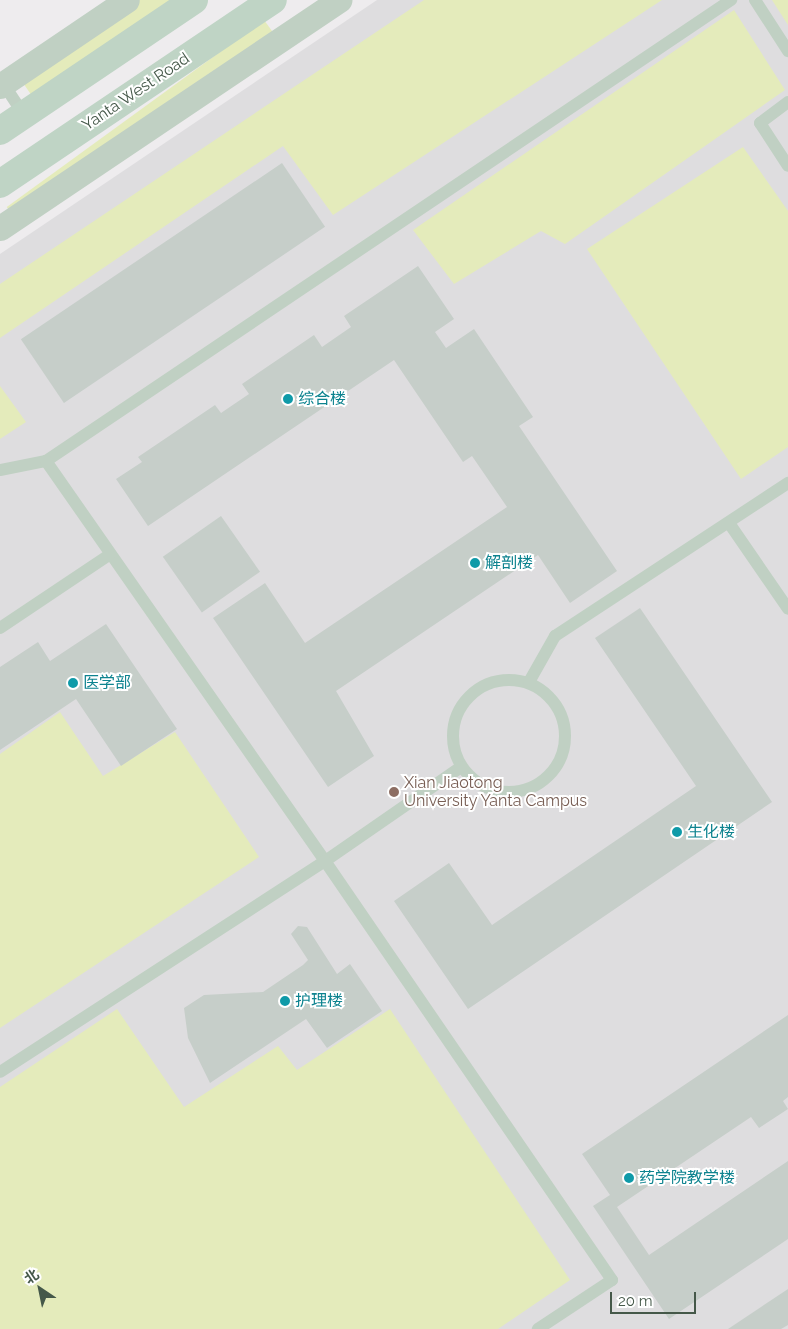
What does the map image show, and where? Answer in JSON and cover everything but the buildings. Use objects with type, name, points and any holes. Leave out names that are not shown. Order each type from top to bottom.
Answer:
[{"type":"main road","points":[[0,131],[194,0]]},
{"type":"main road","name":"Yanta West Road","points":[[0,184],[272,0]]},
{"type":"street","points":[[1,83],[127,0]]},
{"type":"street","points":[[0,228],[339,0]]},
{"type":"lane","points":[[0,470],[46,461],[731,0]]},
{"type":"lane","points":[[755,0],[788,51]]},
{"type":"lane","points":[[1,83],[24,114]]},
{"type":"lane","points":[[788,102],[760,123],[788,166]]},
{"type":"lane","points":[[46,461],[109,555],[325,861],[612,1280],[538,1329]]},
{"type":"lane","points":[[529,682],[555,636],[788,483]]},
{"type":"lane","points":[[729,523],[788,609]]},
{"type":"lane","points":[[0,628],[109,555]]},
{"type":"lane","points":[[494,681],[529,682],[551,698],[564,722],[562,757],[552,772],[520,792],[500,792],[482,786],[461,767],[452,738],[463,702],[494,681]]},
{"type":"lane","points":[[0,1072],[325,861],[461,767]]},
{"type":"shaded area","name":"Xian Jiaotong University Yanta Campus","points":[[377,0],[788,0],[788,1329],[0,1329],[0,254]]},
{"type":"green space","points":[[139,0],[174,0],[32,96],[21,80]]},
{"type":"green space","points":[[424,0],[662,0],[333,215],[283,146],[0,338],[0,284]]},
{"type":"green space","points":[[772,0],[788,0],[788,25]]},
{"type":"green space","points":[[734,10],[785,90],[565,244],[541,231],[454,284],[413,230]]},
{"type":"green space","points":[[264,20],[275,35],[18,222],[7,207]]},
{"type":"green space","points":[[743,147],[788,211],[788,447],[741,479],[587,249]]},
{"type":"green space","points":[[0,386],[26,422],[0,439]]},
{"type":"green space","points":[[60,712],[103,776],[175,732],[259,857],[0,1028],[0,754]]},
{"type":"green space","points":[[117,1009],[184,1107],[278,1046],[297,1070],[390,1009],[570,1280],[498,1329],[0,1329],[0,1087]]},
{"type":"place","name":"综合楼","points":[[288,399]]},
{"type":"place","name":"解剖楼","points":[[475,563]]},
{"type":"place","name":"医学部","points":[[73,683]]},
{"type":"place","name":"Xian Jiaotong University Yanta Campus","points":[[394,792]]},
{"type":"place","name":"生化楼","points":[[677,832]]},
{"type":"place","name":"护理楼","points":[[285,1001]]},
{"type":"place","name":"药学院教学楼","points":[[629,1178]]}]
